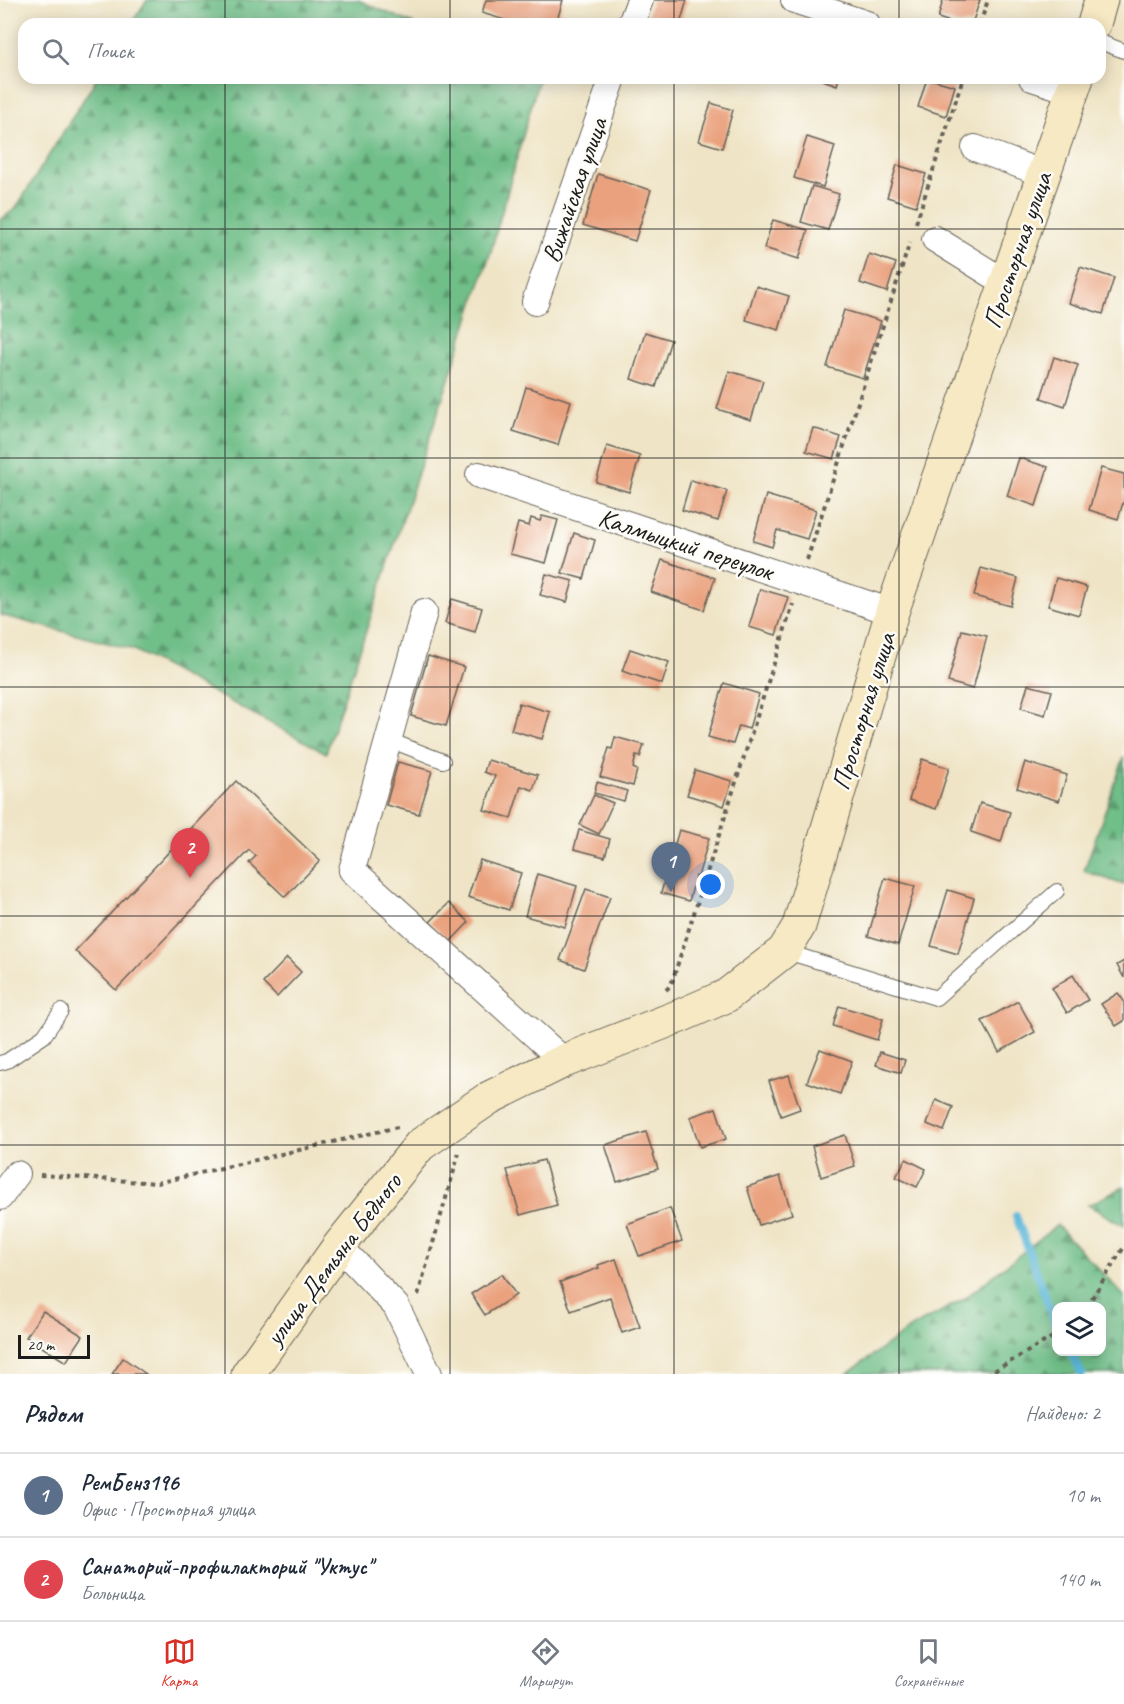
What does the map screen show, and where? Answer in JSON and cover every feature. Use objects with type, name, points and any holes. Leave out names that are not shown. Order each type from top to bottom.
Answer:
[{"type":"street","points":[[633,18],[640,0]]},
{"type":"street","points":[[794,0],[849,18]]},
{"type":"street","points":[[1096,18],[1101,0]]},
{"type":"street","name":"Вижайская улица","points":[[535,302],[611,84]]},
{"type":"street","name":"Просторная улица","points":[[411,1135],[564,1061],[726,996],[784,951],[799,926],[892,612],[1074,85]]},
{"type":"street","points":[[975,148],[1044,174]]},
{"type":"street","points":[[921,232],[1006,283]]},
{"type":"street","name":"Калмыцкий переулок","points":[[479,475],[892,612]]},
{"type":"street","points":[[424,612],[352,870],[564,1061]]},
{"type":"street","name":"улица Демьяна Бедного","points":[[248,1374],[339,1246],[411,1135]]},
{"type":"street","points":[[0,1197],[17,1174]]},
{"type":"street","points":[[339,1246],[396,1306],[429,1374]]},
{"type":"lane","points":[[1106,44],[1124,51]]},
{"type":"lane","points":[[389,740],[443,762]]},
{"type":"lane","points":[[784,951],[936,998],[1057,891]]},
{"type":"lane","points":[[0,1063],[7,1061],[44,1036],[61,1011]]},
{"type":"path","points":[[982,18],[988,0]]},
{"type":"path","points":[[664,992],[670,985],[800,582],[921,232],[961,84]]},
{"type":"path","points":[[17,1174],[157,1183],[411,1135]]},
{"type":"path","points":[[408,1330],[461,1145]]},
{"type":"path","points":[[1090,1302],[1124,1247]]},
{"type":"path","points":[[986,1374],[1052,1337]]},
{"type":"green space","points":[[147,0],[358,0],[400,18],[135,18]]},
{"type":"green space","points":[[93,84],[537,84],[491,251],[326,753],[134,650],[0,615],[0,220],[16,208]]},
{"type":"green space","points":[[1124,757],[1124,885],[1084,871]]},
{"type":"green space","points":[[1124,1187],[1124,1226],[1088,1205]]},
{"type":"green space","points":[[1057,1225],[1124,1296],[1124,1374],[847,1374],[911,1328],[964,1299]]},
{"type":"building","points":[[486,0],[563,0],[558,18],[498,18],[482,13]]},
{"type":"building","points":[[652,0],[687,0],[682,18],[647,18]]},
{"type":"building","points":[[943,0],[980,0],[974,18],[938,18]]},
{"type":"building","points":[[925,84],[955,86],[946,116],[918,107]]},
{"type":"building","points":[[711,103],[733,110],[722,148],[699,141]]},
{"type":"building","points":[[807,137],[835,146],[823,187],[794,178]]},
{"type":"building","points":[[897,165],[926,174],[916,206],[887,197]]},
{"type":"building","points":[[598,174],[651,190],[635,241],[583,225]]},
{"type":"building","points":[[812,186],[839,194],[828,230],[801,222]]},
{"type":"building","points":[[773,220],[808,230],[799,259],[764,248]]},
{"type":"building","points":[[869,254],[896,263],[887,292],[860,283]]},
{"type":"building","points":[[1080,267],[1114,278],[1103,314],[1069,303]]},
{"type":"building","points":[[756,286],[789,296],[779,330],[746,320]]},
{"type":"building","points":[[844,310],[881,321],[863,378],[827,367]]},
{"type":"building","points":[[645,332],[671,340],[656,387],[631,379]]},
{"type":"building","points":[[1054,357],[1078,365],[1065,406],[1041,398]]},
{"type":"building","points":[[729,371],[763,381],[751,420],[717,409]]},
{"type":"building","points":[[526,387],[571,401],[558,445],[513,431]]},
{"type":"building","points":[[813,428],[841,437],[834,459],[806,451]]},
{"type":"building","points":[[607,446],[640,456],[629,492],[596,482]]},
{"type":"building","points":[[1019,458],[1048,467],[1036,506],[1007,496]]},
{"type":"building","points":[[1101,468],[1124,474],[1124,500],[1118,519],[1089,510]]},
{"type":"building","points":[[691,480],[727,491],[718,521],[682,510]]},
{"type":"building","points":[[766,495],[816,510],[807,539],[777,530],[772,547],[753,541]]},
{"type":"building","points":[[542,516],[558,520],[546,563],[510,554],[518,523],[529,526],[531,518],[540,521]]},
{"type":"building","points":[[574,533],[595,540],[584,579],[562,573]]},
{"type":"building","points":[[662,560],[715,578],[704,610],[651,592]]},
{"type":"building","points":[[981,568],[1018,578],[1011,606],[974,596]]},
{"type":"building","points":[[546,574],[573,581],[567,602],[540,595]]},
{"type":"building","points":[[1056,578],[1087,587],[1079,615],[1048,606]]},
{"type":"building","points":[[760,589],[788,597],[776,635],[749,627]]},
{"type":"building","points":[[452,599],[482,608],[475,632],[445,623]]},
{"type":"building","points":[[962,630],[987,636],[973,689],[948,682]]},
{"type":"building","points":[[630,649],[669,662],[662,684],[622,671]]},
{"type":"building","points":[[428,656],[464,667],[446,726],[411,716]]},
{"type":"building","points":[[724,683],[759,694],[749,729],[739,726],[733,744],[708,737]]},
{"type":"building","points":[[1028,685],[1052,691],[1045,715],[1021,708]]},
{"type":"building","points":[[519,703],[550,712],[542,739],[511,730]]},
{"type":"building","points":[[615,737],[644,745],[640,757],[636,756],[633,768],[637,770],[633,786],[600,777]]},
{"type":"building","points":[[922,759],[949,768],[936,809],[909,800]]},
{"type":"building","points":[[488,760],[538,775],[533,790],[521,786],[511,818],[484,810],[495,776],[484,772]]},
{"type":"building","points":[[398,762],[432,771],[419,814],[386,805]]},
{"type":"building","points":[[1025,762],[1067,775],[1059,801],[1017,788]]},
{"type":"building","points":[[695,770],[732,781],[724,806],[687,795]]},
{"type":"building","points":[[236,781],[320,861],[285,897],[249,863],[256,856],[249,850],[116,990],[75,951]]},
{"type":"building","points":[[597,782],[627,791],[624,801],[594,793]]},
{"type":"building","points":[[594,795],[613,803],[599,834],[580,825]]},
{"type":"building","points":[[980,803],[1010,812],[1001,842],[971,832]]},
{"type":"building","points":[[579,830],[610,839],[605,857],[574,849]]},
{"type":"building","points":[[679,830],[709,838],[689,901],[661,893]]},
{"type":"building","points":[[480,860],[521,873],[509,910],[468,897]]},
{"type":"building","points":[[537,874],[577,886],[565,927],[525,916]]},
{"type":"building","points":[[885,878],[915,886],[898,945],[868,936]]},
{"type":"building","points":[[586,889],[610,897],[584,969],[560,960]]},
{"type":"building","points":[[948,890],[974,898],[958,954],[931,946]]},
{"type":"building","points":[[449,903],[469,922],[450,942],[430,922]]},
{"type":"building","points":[[287,958],[301,972],[277,997],[263,983]]},
{"type":"building","points":[[1124,961],[1124,978],[1117,965]]},
{"type":"building","points":[[1073,975],[1088,1000],[1067,1013],[1052,988]]},
{"type":"building","points":[[1118,993],[1124,1001],[1124,1021],[1116,1026],[1101,1004]]},
{"type":"building","points":[[1018,1001],[1035,1032],[999,1052],[982,1021]]},
{"type":"building","points":[[839,1006],[883,1019],[877,1040],[833,1026]]},
{"type":"building","points":[[820,1049],[852,1061],[840,1094],[807,1082]]},
{"type":"building","points":[[880,1052],[905,1060],[901,1073],[876,1065]]},
{"type":"building","points":[[789,1075],[800,1109],[781,1116],[769,1081]]},
{"type":"building","points":[[936,1100],[953,1107],[944,1131],[927,1124]]},
{"type":"building","points":[[716,1108],[726,1139],[700,1147],[690,1117]]},
{"type":"building","points":[[646,1132],[658,1169],[617,1182],[605,1145]]},
{"type":"building","points":[[845,1135],[855,1166],[821,1177],[812,1146]]},
{"type":"building","points":[[906,1159],[926,1169],[917,1187],[896,1177]]},
{"type":"building","points":[[544,1160],[557,1205],[520,1215],[507,1170]]},
{"type":"building","points":[[780,1176],[792,1214],[759,1225],[747,1187]]},
{"type":"building","points":[[670,1208],[682,1241],[639,1256],[627,1224]]},
{"type":"building","points":[[616,1259],[640,1327],[622,1333],[610,1297],[571,1311],[560,1282],[599,1268],[598,1265]]},
{"type":"building","points":[[502,1274],[516,1295],[485,1315],[471,1294]]},
{"type":"building","points":[[43,1311],[83,1336],[66,1362],[26,1337]]},
{"type":"building","points":[[123,1358],[146,1374],[112,1374]]},
{"type":"waterway","points":[[1016,1216],[1052,1315]]},
{"type":"waterway","points":[[1072,1356],[1082,1374]]},
{"type":"place","name":"Санаторий-профилакторий \"Уктус\"","points":[[190,878]]},
{"type":"place","name":"РемБенз196","points":[[671,892]]}]
